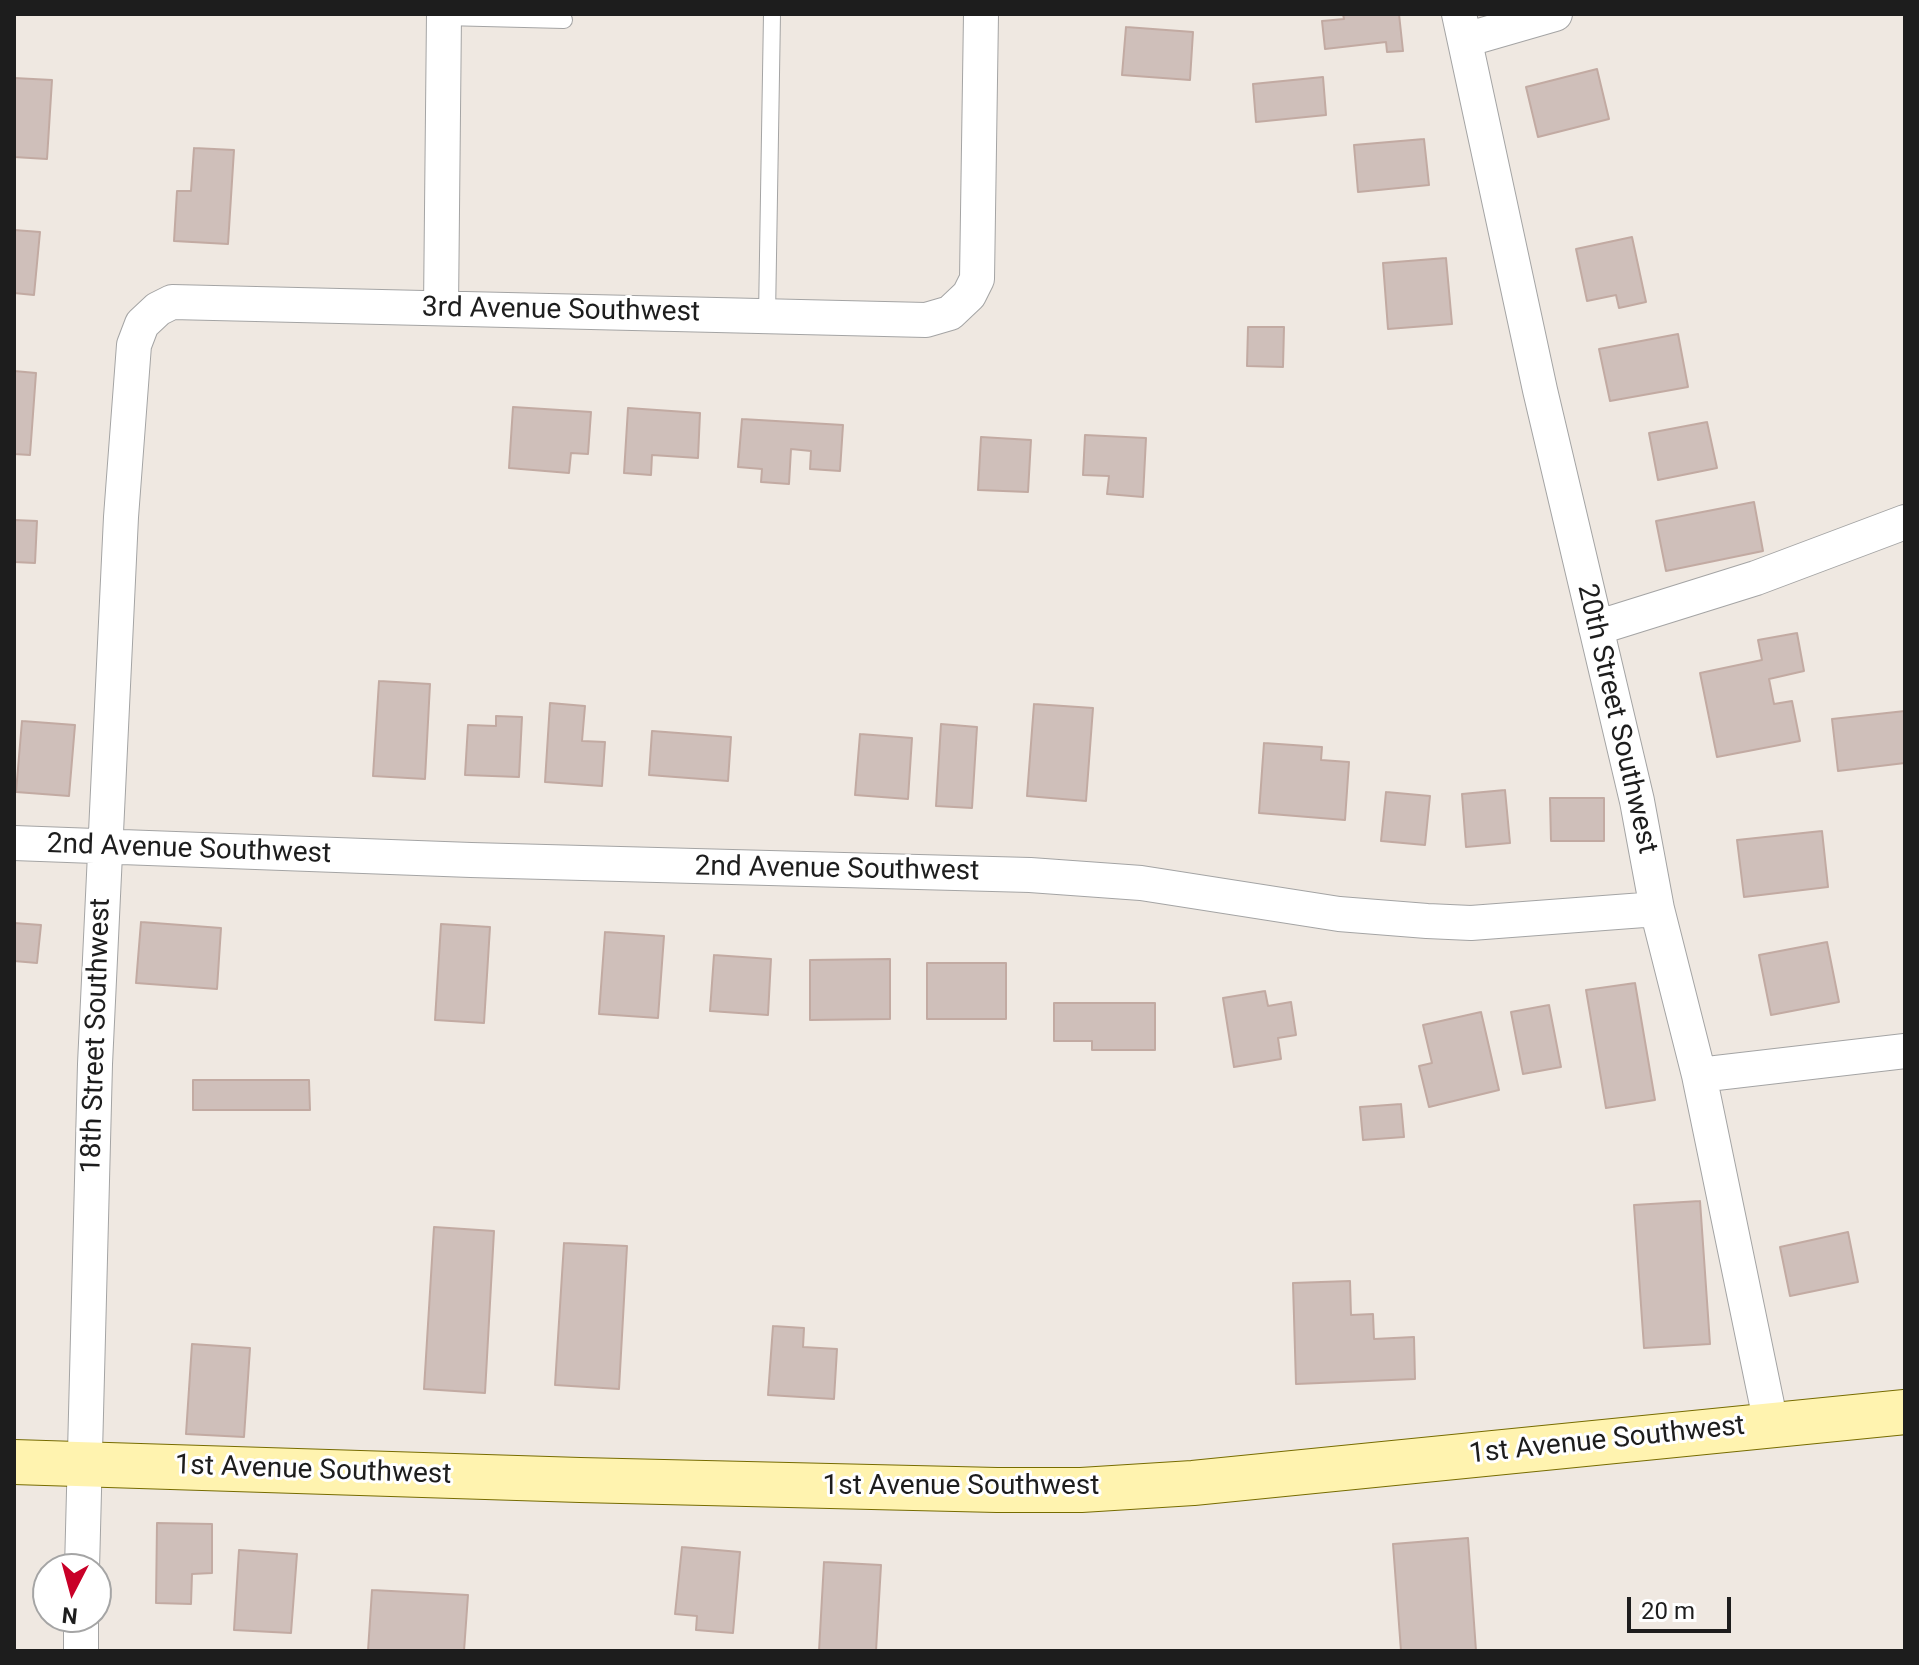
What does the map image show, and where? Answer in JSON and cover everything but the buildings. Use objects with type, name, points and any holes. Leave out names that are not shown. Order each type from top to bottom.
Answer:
[{"type":"main road","name":"1st Avenue Southwest","points":[[14,1462],[564,1480],[1081,1490],[1193,1483],[1905,1412]]},
{"type":"street","name":"3rd Avenue Southwest","points":[[149,316],[172,302],[926,320],[950,313],[969,295],[977,279],[981,14]]},
{"type":"street","points":[[1462,27],[1555,14]]},
{"type":"street","points":[[441,308],[444,16]]},
{"type":"street","name":"20th Street Southwest","points":[[1462,27],[1540,390],[1637,801],[1657,909],[1699,1075],[1771,1424]]},
{"type":"street","name":"18th Street Southwest","points":[[82,1553],[95,1064],[121,517],[134,345],[142,324],[149,316]]},
{"type":"street","points":[[1596,628],[1756,578],[1905,522]]},
{"type":"street","name":"2nd Avenue Southwest","points":[[14,843],[471,860],[1030,875],[1141,883],[1339,914],[1471,923],[1657,909]]},
{"type":"street","points":[[1699,1075],[1905,1051]]},
{"type":"lane","points":[[767,316],[772,14]]},
{"type":"lane","points":[[444,16],[564,20]]}]
